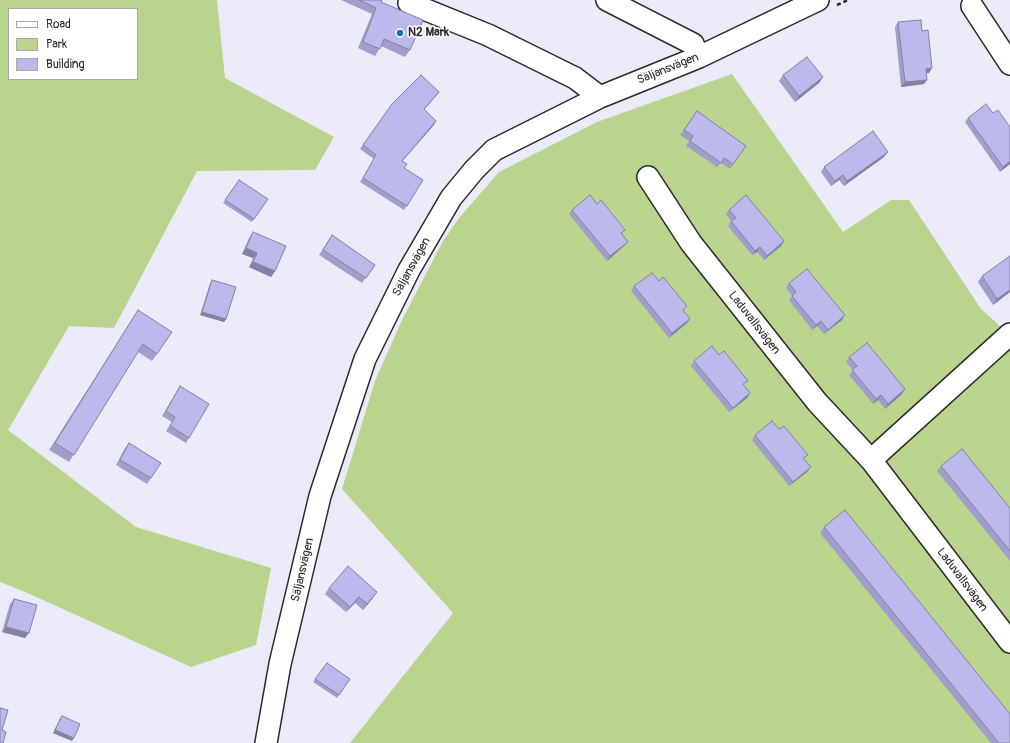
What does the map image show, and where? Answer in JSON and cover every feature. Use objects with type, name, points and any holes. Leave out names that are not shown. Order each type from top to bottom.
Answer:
[{"type":"street","points":[[607,0],[693,44],[699,57]]},
{"type":"street","points":[[409,3],[488,35],[575,78],[600,97]]},
{"type":"street","name":"Säljansvägen","points":[[266,743],[280,664],[320,496],[364,359],[409,270],[451,198],[474,170],[494,150],[600,97],[826,3]]},
{"type":"street","points":[[972,6],[1010,64]]},
{"type":"street","name":"Laduvallsvägen","points":[[648,177],[700,255],[817,402],[871,460],[1010,642]]},
{"type":"street","points":[[871,460],[1010,334]]},
{"type":"path","points":[[826,3],[848,0]]},
{"type":"green space","points":[[0,0],[217,0],[225,78],[334,137],[315,170],[197,171],[114,328],[69,326],[8,430],[136,527],[271,568],[256,645],[191,667],[0,582]]},
{"type":"green space","points":[[732,74],[843,232],[891,200],[909,200],[981,309],[1010,335],[1010,743],[350,743],[453,613],[342,489],[375,381],[402,320],[443,241],[459,218],[499,172],[597,122]]},
{"type":"building","points":[[359,0],[382,0],[381,2],[423,20],[410,50],[384,39],[380,49],[363,42],[376,8]]},
{"type":"building","points":[[921,20],[922,31],[928,30],[932,68],[926,69],[927,80],[905,82],[898,22]]},
{"type":"building","points":[[807,57],[823,77],[799,96],[783,75]]},
{"type":"building","points":[[421,75],[439,92],[424,109],[436,121],[402,161],[407,164],[404,168],[423,180],[407,206],[363,178],[376,155],[363,145],[392,104]]},
{"type":"building","points":[[986,104],[993,113],[998,110],[1010,127],[1010,161],[1003,167],[968,118]]},
{"type":"building","points":[[697,111],[746,146],[733,164],[724,158],[721,163],[690,141],[693,136],[684,130]]},
{"type":"building","points":[[873,131],[888,152],[847,181],[843,175],[835,181],[824,167]]},
{"type":"building","points":[[239,180],[268,199],[254,219],[225,200]]},
{"type":"building","points":[[590,195],[597,204],[601,200],[625,230],[621,233],[628,242],[610,256],[572,210]]},
{"type":"building","points":[[746,195],[784,241],[767,256],[760,247],[755,251],[731,221],[736,218],[729,210]]},
{"type":"building","points":[[253,232],[286,246],[275,271],[253,262],[257,253],[246,248]]},
{"type":"building","points":[[332,235],[375,265],[366,278],[323,250]]},
{"type":"building","points":[[1010,256],[1010,290],[997,299],[982,276]]},
{"type":"building","points":[[807,269],[845,315],[828,330],[821,321],[816,325],[792,296],[796,292],[789,283]]},
{"type":"building","points":[[652,273],[659,281],[663,277],[687,306],[683,310],[690,319],[672,333],[634,286]]},
{"type":"building","points":[[212,280],[236,287],[226,319],[202,312]]},
{"type":"building","points":[[138,310],[172,332],[157,354],[143,344],[74,455],[55,443]]},
{"type":"building","points":[[867,343],[905,389],[888,404],[881,395],[876,399],[852,370],[857,366],[849,357]]},
{"type":"building","points":[[712,346],[719,355],[724,351],[748,381],[743,384],[750,393],[733,408],[694,361]]},
{"type":"building","points":[[180,386],[209,404],[189,438],[170,426],[175,417],[166,411]]},
{"type":"building","points":[[772,421],[779,429],[784,426],[808,455],[803,458],[811,467],[793,482],[755,435]]},
{"type":"building","points":[[129,443],[161,463],[151,478],[120,460]]},
{"type":"building","points":[[962,449],[1010,508],[1010,551],[941,466]]},
{"type":"building","points":[[845,510],[1010,714],[1010,743],[999,743],[824,527]]},
{"type":"building","points":[[348,566],[377,592],[367,604],[359,597],[350,607],[329,588]]},
{"type":"building","points":[[14,599],[37,605],[29,633],[6,627]]},
{"type":"building","points":[[327,663],[350,679],[339,695],[315,679]]},
{"type":"building","points":[[0,708],[8,710],[2,730],[6,732],[3,743],[0,743]]},
{"type":"building","points":[[62,716],[80,724],[74,738],[55,730]]},
{"type":"place","name":"N2 Mark","points":[[400,33]]}]
